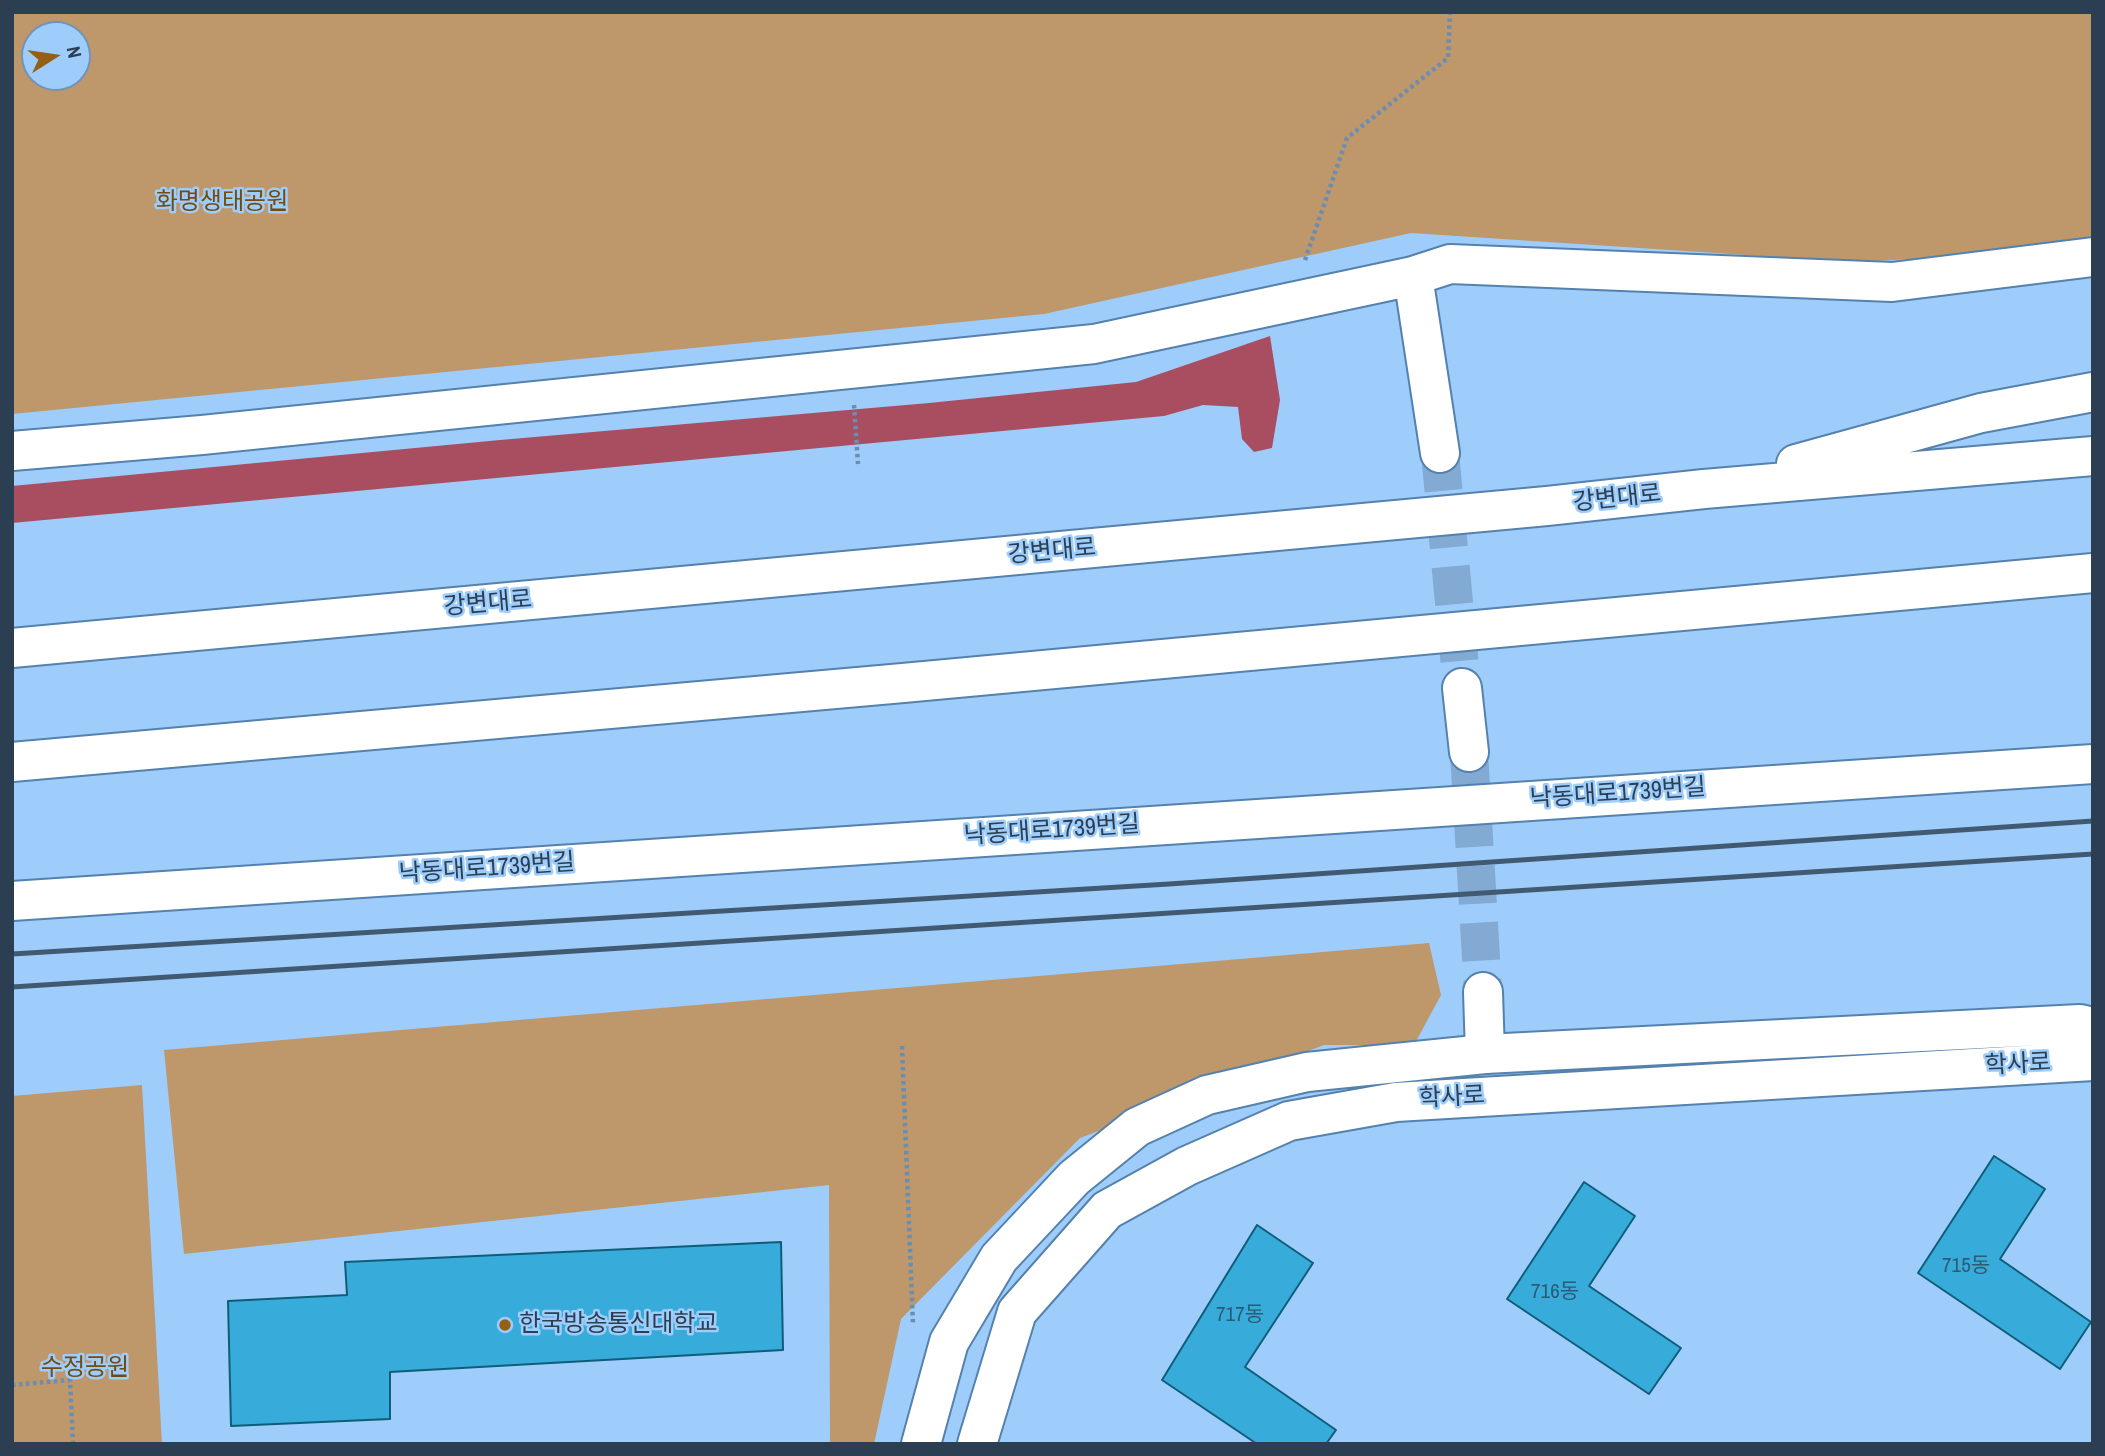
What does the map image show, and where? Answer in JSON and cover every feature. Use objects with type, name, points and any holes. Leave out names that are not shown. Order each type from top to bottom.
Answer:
[{"type":"main road","points":[[12,451],[202,435],[1080,345],[1413,276],[1450,264],[1892,282],[2093,257]]},
{"type":"main road","points":[[1413,276],[1440,453]]},
{"type":"main road","points":[[1704,489],[1981,414],[2093,392]]},
{"type":"main road","name":"강변대로","points":[[12,648],[1547,506],[1704,489],[2093,456]]},
{"type":"main road","points":[[12,762],[917,682],[2093,573]]},
{"type":"main road","points":[[1462,688],[1469,752]]},
{"type":"main road","name":"낙동대로1739번길","points":[[12,901],[2093,764]]},
{"type":"main road","points":[[1483,992],[1485,1054]]},
{"type":"main road","points":[[922,1444],[949,1342],[999,1258],[1074,1178],[1137,1127],[1208,1095],[1307,1072],[1485,1054],[2080,1024],[2093,1027]]},
{"type":"main road","name":"학사로","points":[[977,1444],[1017,1312],[1107,1210],[1186,1166],[1289,1121],[1396,1102],[2093,1061]]},
{"type":"path","points":[[1293,302],[1347,138],[1447,58],[1450,12]]},
{"type":"path","points":[[854,402],[858,464]]},
{"type":"path","points":[[902,1046],[912,1338]]},
{"type":"path","points":[[12,1385],[69,1380],[73,1444]]},
{"type":"green space","name":"화명생태공원","points":[[12,12],[2093,12],[2093,250],[1853,262],[1411,233],[1044,314],[12,414]]},
{"type":"green space","points":[[1429,943],[1441,995],[1414,1045],[1324,1045],[1080,1138],[901,1319],[874,1444],[830,1444],[829,1185],[184,1254],[164,1050]]},
{"type":"green space","name":"수정공원","points":[[142,1085],[162,1444],[12,1444],[12,1096]]},
{"type":"shaded area","points":[[1270,336],[1280,400],[1272,448],[1254,452],[1242,439],[1238,407],[1203,405],[1164,416],[12,523],[12,486],[1136,382]]},
{"type":"building","points":[[1994,1156],[2045,1189],[2000,1259],[2091,1322],[2060,1369],[1918,1273]]},
{"type":"building","points":[[1584,1182],[1635,1216],[1589,1286],[1681,1348],[1649,1394],[1507,1299]]},
{"type":"building","points":[[1257,1225],[1313,1263],[1245,1367],[1336,1430],[1326,1444],[1257,1444],[1162,1380]]},
{"type":"building","name":"한국방송통신대학교","points":[[781,1242],[783,1350],[390,1372],[390,1419],[231,1426],[228,1301],[347,1295],[345,1262]]},
{"type":"tunnel","points":[[1440,453],[1462,688]]},
{"type":"tunnel","points":[[1469,752],[1483,992]]},
{"type":"railway","points":[[12,954],[1169,884],[2093,821]]},
{"type":"railway","points":[[12,987],[2093,854]]},
{"type":"place","name":"한국방송통신대학교","points":[[505,1325]]}]
